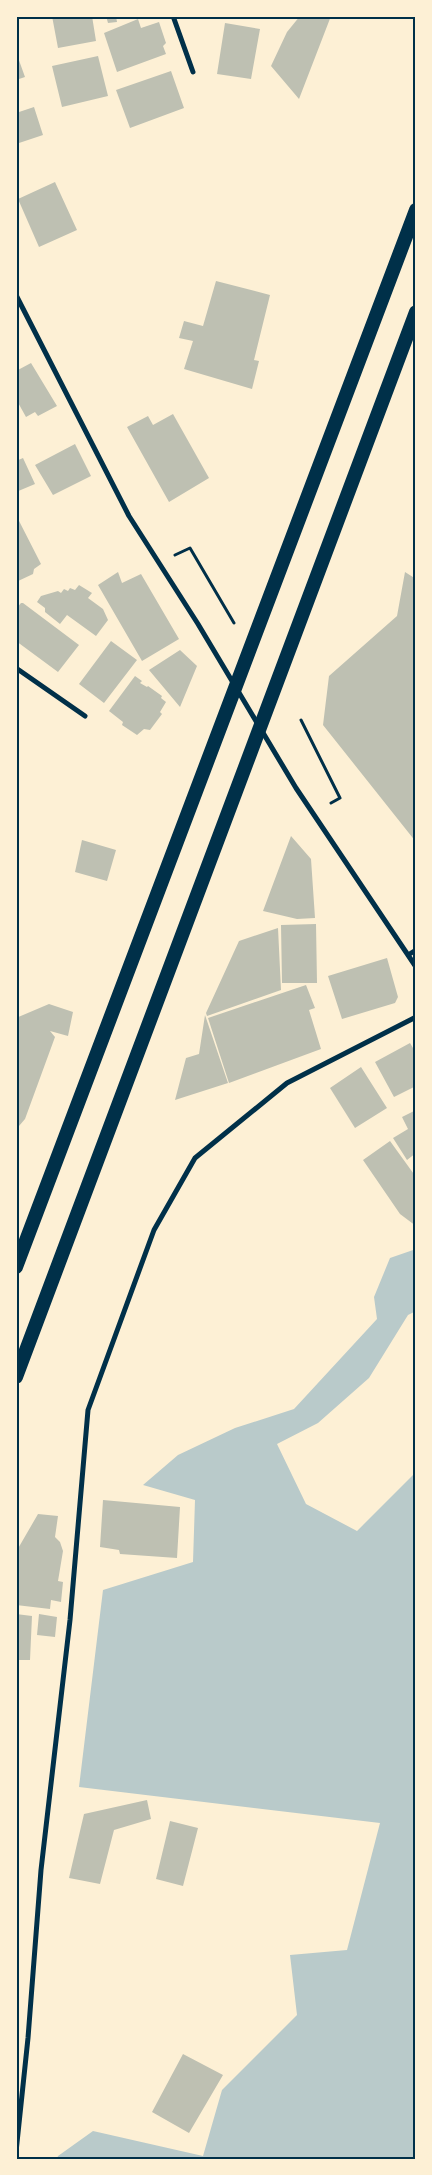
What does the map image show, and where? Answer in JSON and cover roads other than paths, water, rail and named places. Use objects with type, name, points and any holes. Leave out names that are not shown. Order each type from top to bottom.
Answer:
[{"type":"highway","points":[[16,1267],[416,210]]},
{"type":"highway","points":[[16,1377],[416,312]]},
{"type":"street","points":[[173,16],[193,72]]},
{"type":"street","points":[[16,295],[129,516],[198,624],[296,788],[416,967]]},
{"type":"street","points":[[16,668],[85,716]]},
{"type":"street","points":[[408,955],[416,950]]},
{"type":"street","points":[[16,2152],[28,2038],[41,1870],[70,1620],[88,1410],[154,1230],[195,1158],[287,1083],[416,1017]]}]
